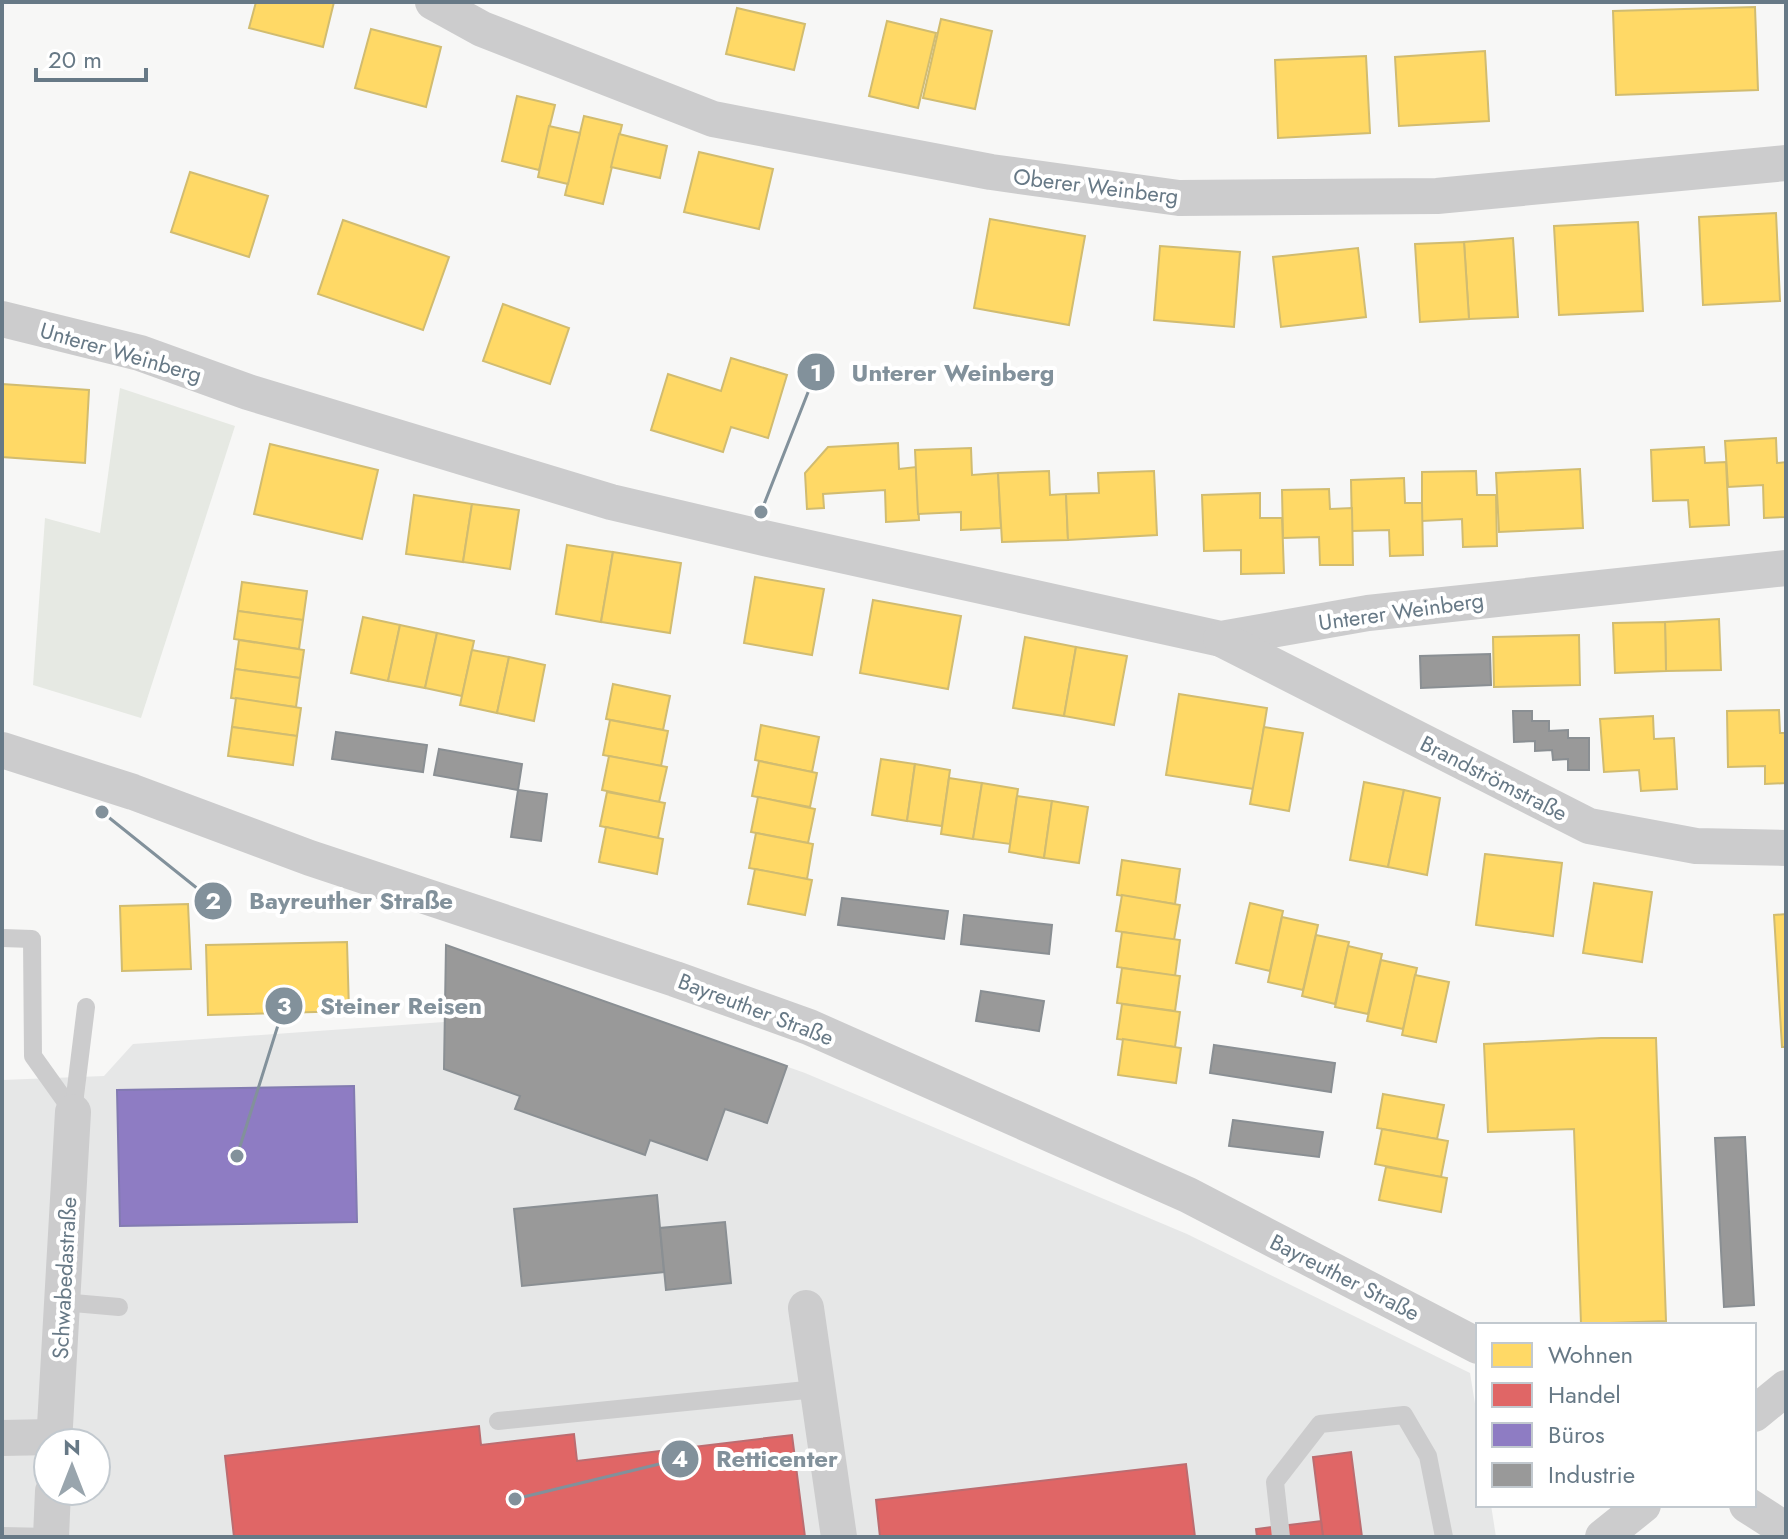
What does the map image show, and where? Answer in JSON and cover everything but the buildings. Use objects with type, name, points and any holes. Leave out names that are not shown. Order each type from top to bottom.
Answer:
[{"type":"street","name":"Oberer Weinberg","points":[[433,2],[482,29],[713,119],[991,172],[1179,198],[1437,196],[1786,163]]},
{"type":"street","name":"Unterer Weinberg","points":[[2,319],[140,353],[248,392],[611,502],[1221,639],[1368,613],[1786,568]]},
{"type":"street","name":"Brandströmstraße","points":[[1221,639],[1589,826],[1696,846],[1786,848]]},
{"type":"street","name":"Bayreuther Straße","points":[[2,750],[133,792],[310,858],[675,979],[809,1027],[1188,1195],[1476,1345]]},
{"type":"street","name":"Schwabedastraße","points":[[55,1427],[73,1112]]},
{"type":"street","points":[[806,1308],[839,1537]]},
{"type":"street","points":[[1756,1412],[1786,1388]]},
{"type":"street","points":[[2,1438],[32,1439]]},
{"type":"street","points":[[51,1537],[52,1507]]},
{"type":"street","points":[[1603,1537],[1640,1507]]},
{"type":"street","points":[[1750,1507],[1786,1530]]},
{"type":"lane","points":[[2,938],[32,939],[33,1056],[73,1112]]},
{"type":"lane","name":"Schwabedastraße","points":[[73,1112],[86,1007]]},
{"type":"lane","points":[[62,1302],[119,1307]]},
{"type":"lane","points":[[498,1421],[816,1389]]},
{"type":"lane","points":[[1281,1537],[1275,1482],[1320,1424],[1404,1415],[1428,1456],[1444,1537]]},
{"type":"lane","points":[[2,1536],[51,1537]]},
{"type":"shaded area","points":[[120,388],[235,426],[141,718],[33,685],[45,518],[100,533]]},
{"type":"shaded area","points":[[446,945],[805,1073],[1187,1234],[1470,1373],[1476,1410],[1476,1507],[1491,1507],[1496,1537],[2,1537],[2,1080],[104,1076],[133,1044],[444,1022]]},
{"type":"place","name":"Unterer Weinberg","points":[[761,512]]},
{"type":"place","name":"Bayreuther Straße","points":[[102,812]]},
{"type":"place","name":"Steiner Reisen","points":[[237,1156]]},
{"type":"place","name":"Retticenter","points":[[515,1499]]}]
